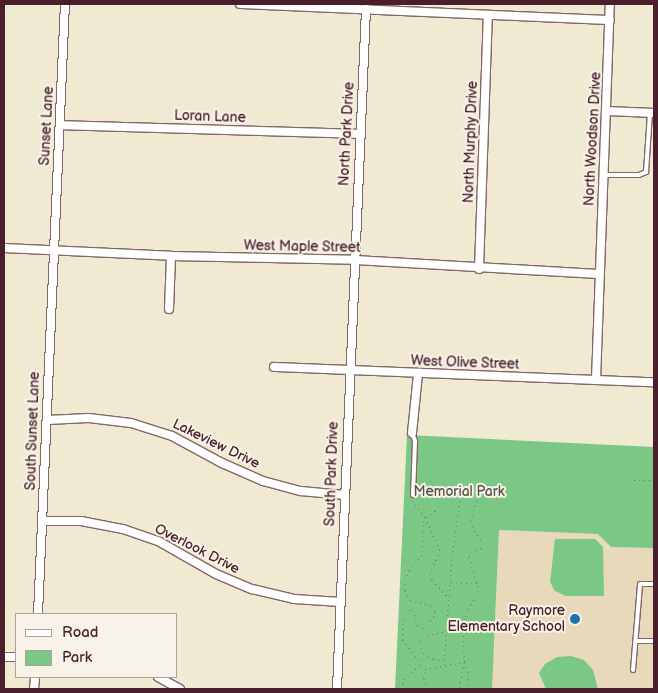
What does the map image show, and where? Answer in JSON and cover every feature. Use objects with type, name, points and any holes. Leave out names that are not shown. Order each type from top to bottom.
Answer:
[{"type":"street","name":"Sunset Lane","points":[[53,250],[66,4]]},
{"type":"street","points":[[240,4],[610,20]]},
{"type":"street","points":[[443,4],[443,14]]},
{"type":"street","name":"North Woodson Drive","points":[[596,380],[610,4]]},
{"type":"street","name":"North Park Drive","points":[[355,260],[366,8]]},
{"type":"street","name":"North Murphy Drive","points":[[480,269],[488,15]]},
{"type":"street","points":[[607,111],[652,113]]},
{"type":"street","name":"Loran Lane","points":[[60,125],[359,134]]},
{"type":"street","name":"West Maple Street","points":[[4,248],[171,256],[355,260],[480,269],[599,274]]},
{"type":"street","name":"South Sunset Lane","points":[[38,613],[53,250]]},
{"type":"street","points":[[169,309],[171,256]]},
{"type":"street","name":"South Park Drive","points":[[337,689],[355,260]]},
{"type":"street","name":"West Olive Street","points":[[274,367],[654,382]]},
{"type":"street","points":[[412,433],[418,374]]},
{"type":"street","name":"Lakeview Drive","points":[[47,420],[89,418],[131,423],[172,436],[222,463],[263,481],[301,491],[344,495]]},
{"type":"street","name":"Overlook Drive","points":[[42,521],[81,521],[123,529],[160,542],[216,574],[252,589],[294,599],[341,602]]},
{"type":"street","points":[[160,678],[180,689]]},
{"type":"lane","points":[[604,175],[639,175],[646,172],[652,113]]},
{"type":"lane","points":[[412,433],[415,441],[412,495]]},
{"type":"lane","points":[[633,670],[640,584],[654,584]]},
{"type":"lane","points":[[636,641],[654,641]]},
{"type":"path","points":[[634,480],[654,480]]},
{"type":"path","points":[[444,664],[448,631],[450,582],[462,486],[478,490],[470,522],[472,531],[482,542],[481,548],[471,551],[469,557],[479,591],[467,611],[463,626],[464,662],[459,689]]},
{"type":"path","points":[[412,495],[410,498],[425,517],[440,550],[430,574],[449,597]]},
{"type":"path","points":[[425,517],[438,508]]},
{"type":"path","points":[[402,689],[404,679],[420,665],[419,660],[403,640],[403,619],[410,609],[414,610],[418,625],[423,628],[434,617],[431,605],[410,600],[405,590],[407,573],[422,556],[425,517]]},
{"type":"path","points":[[450,582],[477,583]]},
{"type":"path","points":[[445,660],[433,659],[423,652],[420,641],[427,635],[448,631]]},
{"type":"path","points":[[428,689],[422,673],[430,667],[464,662]]},
{"type":"path","points":[[464,662],[469,674],[466,689]]},
{"type":"shaded area","name":"Raymore Elementary School","points":[[499,530],[598,534],[611,547],[654,548],[654,689],[492,689]]},
{"type":"green space","name":"Memorial Park","points":[[407,435],[654,447],[654,548],[611,547],[598,534],[499,530],[492,689],[395,689]]},
{"type":"green space","points":[[555,539],[595,539],[603,547],[604,596],[566,596],[555,591],[550,582]]},
{"type":"green space","points":[[571,656],[584,660],[593,670],[598,689],[546,689],[539,673],[545,664],[557,657]]},
{"type":"place","name":"Raymore Elementary School","points":[[575,619]]}]
